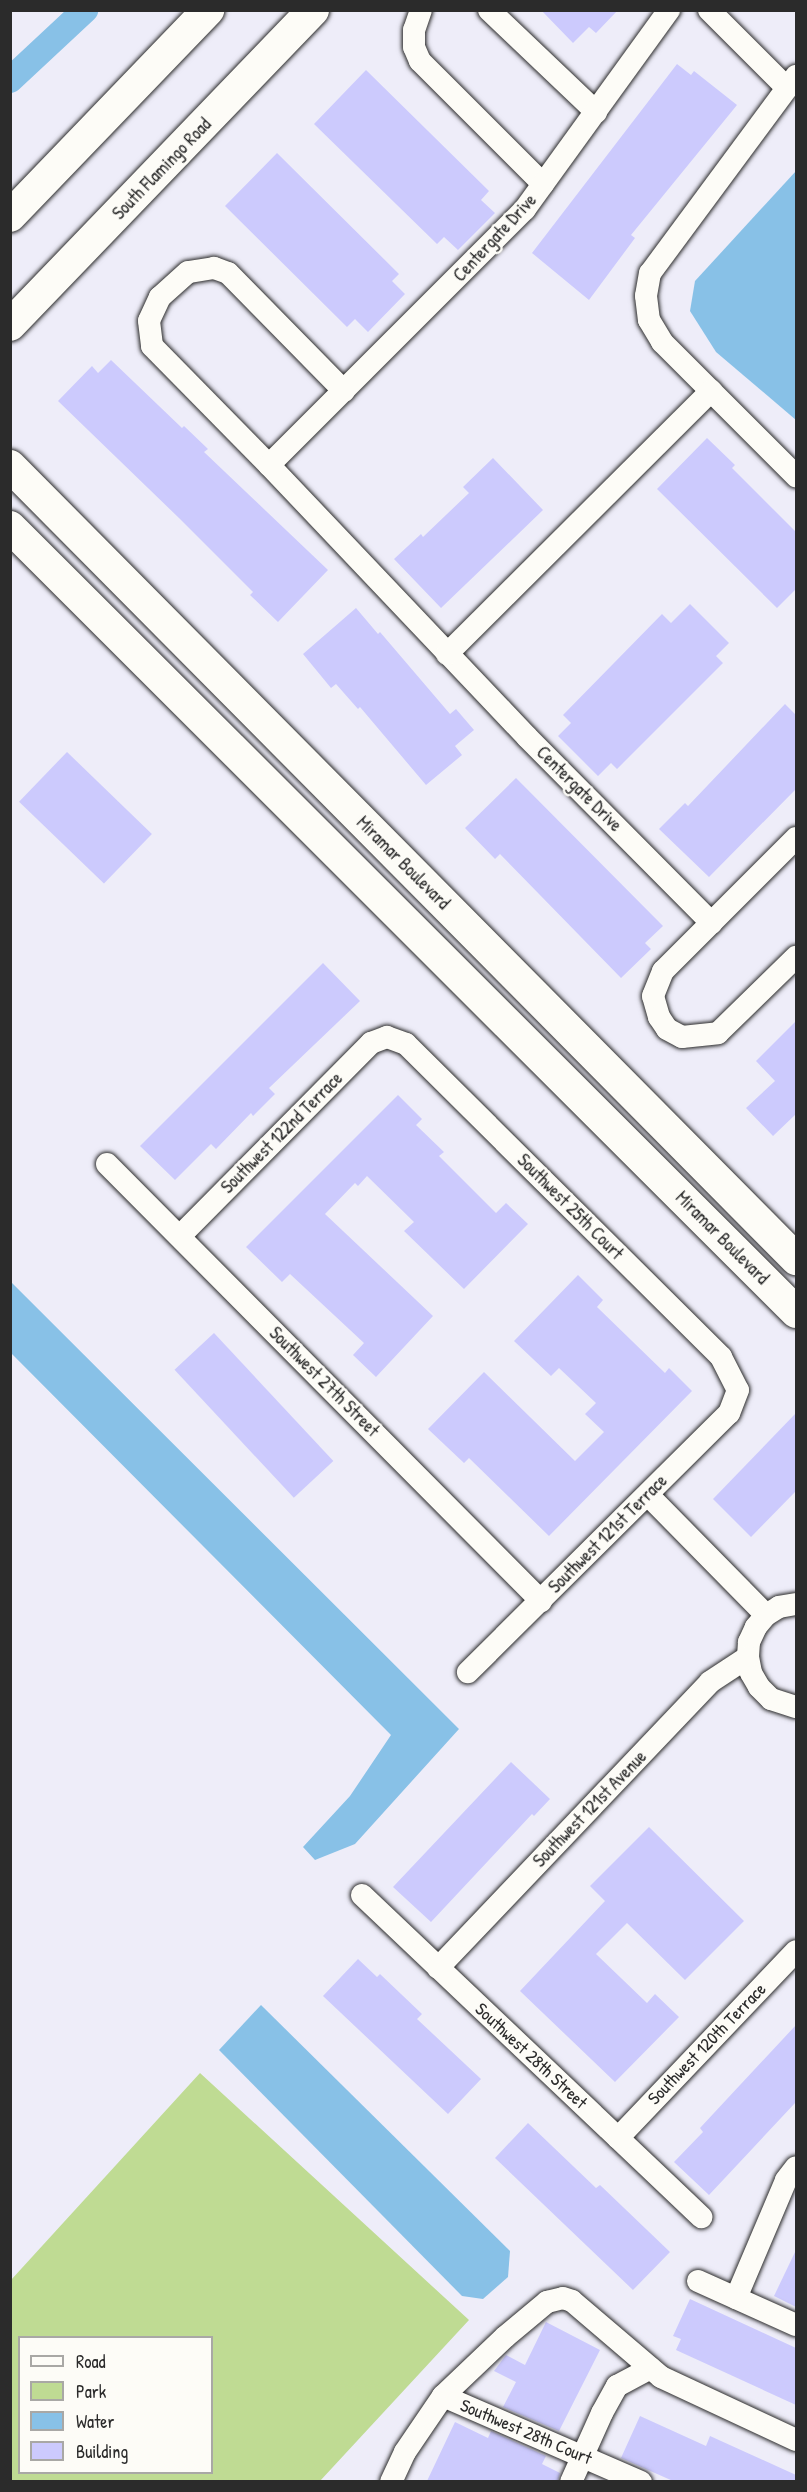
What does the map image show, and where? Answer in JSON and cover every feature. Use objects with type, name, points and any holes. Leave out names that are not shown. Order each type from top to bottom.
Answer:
[{"type":"street","points":[[10,216],[208,10]]},
{"type":"street","name":"South Flamingo Road","points":[[10,325],[313,10]]},
{"type":"street","points":[[421,10],[414,30],[414,46],[420,61],[543,184]]},
{"type":"street","points":[[489,10],[596,112]]},
{"type":"street","name":"Centergate Drive","points":[[269,465],[525,209],[669,10]]},
{"type":"street","points":[[709,10],[792,82],[650,273],[646,296],[649,320],[662,342],[796,476]]},
{"type":"street","name":"Centergate Drive","points":[[344,391],[228,273],[214,268],[188,272],[160,297],[149,321],[152,346],[269,465],[447,654],[711,922]]},
{"type":"street","points":[[447,654],[711,391]]},
{"type":"street","name":"Miramar Boulevard","points":[[10,466],[796,1259]]},
{"type":"street","name":"Miramar Boulevard","points":[[10,527],[796,1312]]},
{"type":"street","points":[[796,838],[663,971],[653,996],[659,1017],[667,1029],[682,1037],[718,1033],[796,957]]},
{"type":"street","name":"Southwest 122nd Terrace","points":[[180,1236],[371,1043],[387,1037]]},
{"type":"street","name":"Southwest 25th Court","points":[[387,1037],[406,1044],[721,1357],[738,1390]]},
{"type":"street","name":"Southwest 27th Street","points":[[106,1164],[541,1600]]},
{"type":"street","name":"Southwest 121st Terrace","points":[[468,1672],[729,1413],[738,1390]]},
{"type":"street","points":[[648,1495],[766,1615]]},
{"type":"street","points":[[796,1604],[779,1607],[766,1615],[756,1627],[749,1642],[748,1657],[751,1673],[759,1687],[771,1699],[786,1706],[796,1707]]},
{"type":"street","name":"Southwest 121st Avenue","points":[[438,1968],[710,1682],[748,1657]]},
{"type":"street","name":"Southwest 28th Street","points":[[362,1895],[701,2217]]},
{"type":"street","name":"Southwest 120th Terrace","points":[[618,2138],[796,1951]]},
{"type":"street","points":[[736,2298],[786,2180],[796,2167]]},
{"type":"street","points":[[698,2280],[796,2325]]},
{"type":"street","points":[[391,2481],[405,2452],[443,2396],[505,2337],[553,2299],[563,2298],[572,2301],[661,2377],[796,2440]]},
{"type":"street","points":[[571,2481],[617,2386],[651,2368]]},
{"type":"street","name":"Southwest 28th Court","points":[[443,2396],[641,2481]]},
{"type":"green space","points":[[200,2073],[469,2320],[320,2481],[11,2481],[11,2280]]},
{"type":"water","points":[[796,171],[796,420],[716,352],[690,311],[695,281]]},
{"type":"water","points":[[11,1282],[459,1729],[355,1844],[315,1860],[303,1847],[350,1796],[391,1735],[11,1353]]},
{"type":"water","points":[[261,2005],[510,2251],[508,2277],[483,2299],[462,2296],[219,2050]]},
{"type":"building","points":[[541,10],[618,10],[596,33],[589,27],[573,43]]},
{"type":"building","points":[[677,64],[691,75],[694,71],[737,105],[631,235],[635,238],[589,300],[532,253]]},
{"type":"building","points":[[366,70],[489,191],[481,200],[495,213],[458,250],[444,237],[437,244],[314,124]]},
{"type":"building","points":[[277,153],[399,274],[392,281],[405,294],[368,332],[355,319],[347,327],[225,206]]},
{"type":"building","points":[[111,360],[182,428],[184,426],[208,449],[204,452],[328,570],[278,622],[250,595],[253,592],[58,401],[92,366],[98,373]]},
{"type":"building","points":[[707,438],[735,465],[732,468],[796,532],[796,589],[777,608],[657,489]]},
{"type":"building","points":[[493,458],[543,510],[441,608],[394,559],[421,534],[423,537],[469,493],[463,487]]},
{"type":"building","points":[[690,604],[729,643],[716,656],[723,663],[617,769],[611,763],[598,776],[558,736],[571,723],[563,715],[662,614],[671,623]]},
{"type":"building","points":[[356,608],[378,634],[380,632],[450,714],[456,709],[474,730],[455,746],[462,755],[426,785],[360,707],[358,709],[336,684],[331,688],[303,654]]},
{"type":"building","points":[[785,704],[796,715],[796,789],[709,877],[659,829],[685,803],[688,806]]},
{"type":"building","points":[[67,752],[152,834],[104,884],[19,802]]},
{"type":"building","points":[[516,778],[663,926],[645,943],[651,949],[621,978],[500,854],[495,859],[465,828]]},
{"type":"building","points":[[323,963],[360,1001],[269,1088],[275,1094],[253,1116],[251,1113],[216,1149],[211,1144],[175,1180],[140,1146]]},
{"type":"building","points":[[796,1021],[796,1114],[773,1136],[746,1108],[775,1081],[756,1061]]},
{"type":"building","points":[[398,1095],[422,1119],[416,1125],[444,1152],[439,1156],[496,1213],[506,1203],[528,1224],[464,1289],[404,1231],[414,1222],[367,1176],[358,1186],[355,1183],[325,1214],[433,1316],[376,1377],[353,1355],[364,1343],[290,1274],[282,1282],[246,1247]]},
{"type":"building","points":[[578,1275],[603,1300],[597,1307],[665,1373],[669,1368],[692,1391],[549,1536],[469,1458],[464,1463],[428,1429],[484,1372],[575,1461],[604,1432],[585,1414],[596,1403],[559,1368],[551,1376],[514,1341]]},
{"type":"building","points":[[214,1333],[333,1461],[294,1498],[175,1370]]},
{"type":"building","points":[[796,1413],[796,1491],[751,1537],[713,1499]]},
{"type":"building","points":[[511,1762],[550,1799],[534,1816],[532,1814],[431,1922],[393,1887]]},
{"type":"building","points":[[649,1827],[744,1921],[685,1980],[627,1923],[596,1954],[647,2003],[655,1994],[679,2017],[615,2082],[520,1991],[605,1901],[590,1886]]},
{"type":"building","points":[[358,1959],[377,1977],[380,1974],[422,2014],[417,2019],[481,2079],[448,2114],[323,1996]]},
{"type":"building","points":[[796,2025],[796,2102],[709,2195],[674,2162],[703,2132],[700,2128]]},
{"type":"building","points":[[528,2123],[596,2188],[600,2185],[670,2252],[633,2290],[495,2158]]},
{"type":"building","points":[[796,2250],[796,2307],[774,2296]]},
{"type":"building","points":[[690,2299],[796,2348],[796,2405],[676,2350],[681,2339],[673,2336]]},
{"type":"building","points":[[546,2322],[600,2350],[559,2431],[503,2407],[516,2382],[494,2371],[506,2355],[525,2365]]},
{"type":"building","points":[[640,2416],[706,2446],[710,2436],[796,2475],[796,2481],[673,2481],[621,2458]]},
{"type":"building","points":[[455,2422],[488,2438],[491,2431],[546,2456],[542,2464],[560,2473],[558,2481],[427,2481]]},
{"type":"waterway","points":[[10,80],[85,10]]}]
